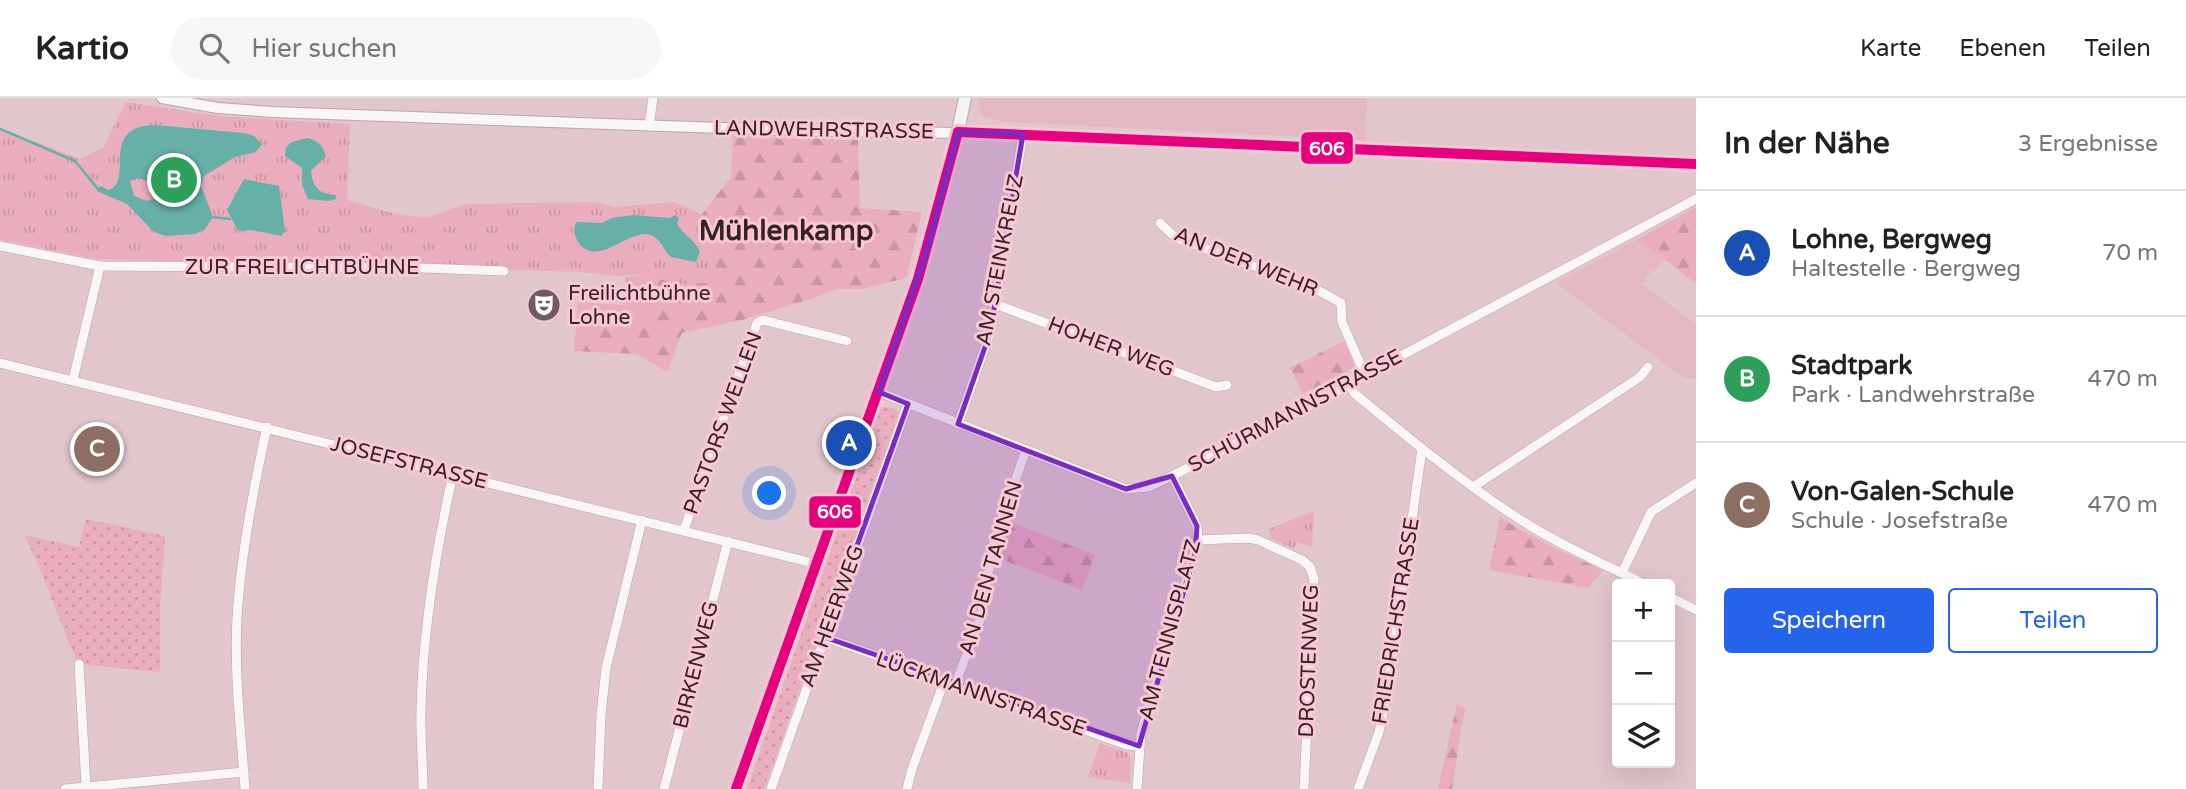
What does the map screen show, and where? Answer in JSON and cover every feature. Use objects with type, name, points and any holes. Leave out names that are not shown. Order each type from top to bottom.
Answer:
[{"type":"main road","points":[[736,789],[929,246],[965,98]]},
{"type":"street","name":"LANDWEHRSTRASSE","points":[[162,98],[218,108],[272,112],[777,130],[1023,134],[1119,141],[1696,164]]},
{"type":"street","points":[[649,126],[653,98]]},
{"type":"street","name":"AM STEINKREUZ","points":[[957,424],[988,342],[1023,134]]},
{"type":"street","name":"SCHÜRMANNSTRASSE","points":[[878,392],[1126,489],[1149,487],[1350,385],[1696,199]]},
{"type":"street","name":"AN DER WEHR","points":[[1160,223],[1176,238],[1312,287],[1341,303],[1342,322],[1365,375]]},
{"type":"street","name":"ZUR FREILICHTBÜHNE","points":[[0,246],[100,266],[409,267],[504,271]]},
{"type":"street","points":[[74,380],[100,266]]},
{"type":"street","name":"HOHER WEG","points":[[995,304],[1216,387],[1227,385]]},
{"type":"street","name":"PASTORS WELLEN","points":[[684,530],[757,323],[763,320],[847,341]]},
{"type":"street","name":"JOSEFSTRASSE","points":[[0,363],[817,564]]},
{"type":"street","points":[[1473,487],[1640,377],[1648,367]]},
{"type":"street","points":[[1350,385],[1354,393],[1422,449],[1508,512],[1634,579]]},
{"type":"street","name":"AM HEERWEG","points":[[771,789],[908,404]]},
{"type":"street","points":[[246,789],[237,667],[237,620],[251,502],[267,427]]},
{"type":"street","name":"FRIEDRICHSTRASSE","points":[[1358,789],[1379,732],[1389,681],[1422,449]]},
{"type":"street","name":"AN DEN TANNEN","points":[[956,685],[981,617],[994,541],[1026,450]]},
{"type":"street","points":[[424,789],[421,709],[424,661],[438,541],[453,474]]},
{"type":"street","name":"AM TENNISPLATZ","points":[[1137,789],[1139,746],[1198,540],[1196,526],[1172,476]]},
{"type":"street","points":[[1622,573],[1651,512],[1696,483]]},
{"type":"street","points":[[598,789],[606,668],[642,520]]},
{"type":"street","name":"DROSTENWEG","points":[[1198,540],[1258,540],[1302,560],[1310,567],[1314,579],[1304,789]]},
{"type":"street","name":"BIRKENWEG","points":[[664,789],[728,541]]},
{"type":"street","points":[[1675,600],[1696,610]]},
{"type":"street","name":"LÜCKMANNSTRASSE","points":[[824,638],[1127,745],[1139,746]]},
{"type":"street","points":[[79,664],[86,786]]},
{"type":"street","points":[[907,789],[944,682]]},
{"type":"street","points":[[66,789],[244,772]]},
{"type":"highlighted area","points":[[958,132],[1023,134],[990,333],[958,424],[1126,489],[1172,476],[1197,526],[1195,553],[1139,746],[824,637],[908,404],[879,392],[928,246]]},
{"type":"shaded area","points":[[979,98],[1367,98],[1365,140],[1005,122],[984,117]]},
{"type":"shaded area","points":[[154,125],[244,133],[254,136],[262,144],[256,152],[235,157],[204,176],[201,186],[213,217],[205,229],[195,234],[165,236],[153,231],[127,204],[97,191],[100,186],[109,190],[116,184],[122,144],[127,135],[137,128]],"holes":[[[139,178],[156,185],[156,198],[147,201],[134,196],[130,181]]]},
{"type":"shaded area","points":[[307,138],[319,144],[326,156],[311,171],[313,182],[321,191],[336,195],[336,199],[308,199],[302,185],[302,168],[285,156],[286,147],[292,142]]},
{"type":"shaded area","points":[[244,179],[279,186],[285,231],[281,236],[251,230],[238,231],[227,210]]},
{"type":"shaded area","points":[[633,215],[670,218],[675,215],[679,218],[679,227],[700,252],[696,262],[671,257],[654,236],[644,234],[601,251],[585,249],[578,242],[574,230],[576,222],[602,223],[612,218]]},
{"type":"shaded area","points":[[1638,239],[1664,259],[1642,284],[1696,324],[1696,377],[1692,379],[1683,377],[1556,283]]},
{"type":"green space","points":[[126,102],[218,116],[350,124],[347,200],[415,217],[430,217],[468,204],[595,202],[614,207],[674,202],[702,214],[711,264],[711,283],[674,284],[649,274],[619,276],[579,272],[95,259],[0,240],[0,128],[80,159],[103,148]]},
{"type":"green space","points":[[733,136],[858,140],[860,208],[922,212],[906,278],[862,289],[837,289],[742,320],[682,333],[667,372],[637,354],[574,351],[578,302],[625,305],[626,277],[649,274],[674,284],[711,264],[702,214],[731,177]]},
{"type":"green space","points":[[1696,207],[1696,284],[1638,239]]},
{"type":"green space","points":[[1344,341],[1355,367],[1303,394],[1290,368]]},
{"type":"green space","points":[[881,407],[893,408],[899,412],[764,789],[747,789]]},
{"type":"green space","points":[[1314,511],[1312,547],[1297,542],[1294,549],[1271,538],[1269,529]]},
{"type":"green space","points":[[1500,518],[1552,547],[1603,570],[1588,588],[1489,570]]},
{"type":"green space","points":[[86,519],[165,536],[160,606],[160,672],[79,664],[71,648],[24,535],[79,547]]},
{"type":"green space","points":[[1006,520],[1095,555],[1082,590],[996,557]]},
{"type":"green space","points":[[1457,704],[1466,708],[1452,789],[1438,789]]},
{"type":"green space","points":[[1100,743],[1128,753],[1131,760],[1130,783],[1088,777]]},
{"type":"waterway","points":[[0,129],[75,161],[98,189]]},
{"type":"waterway","points":[[213,217],[230,219]]},
{"type":"transit line","name":"606","points":[[958,132],[1696,164]]},
{"type":"transit line","name":"606","points":[[736,789],[918,279],[958,132]]},
{"type":"place","name":"Stadtpark","points":[[174,180]]},
{"type":"place","name":"Freilichtbühne Lohne","points":[[544,305]]},
{"type":"place","name":"Lohne, Bergweg","points":[[849,443]]},
{"type":"place","name":"Von-Galen-Schule","points":[[97,449]]},
{"type":"district","name":"Mühlenkamp","points":[[786,231]]}]
